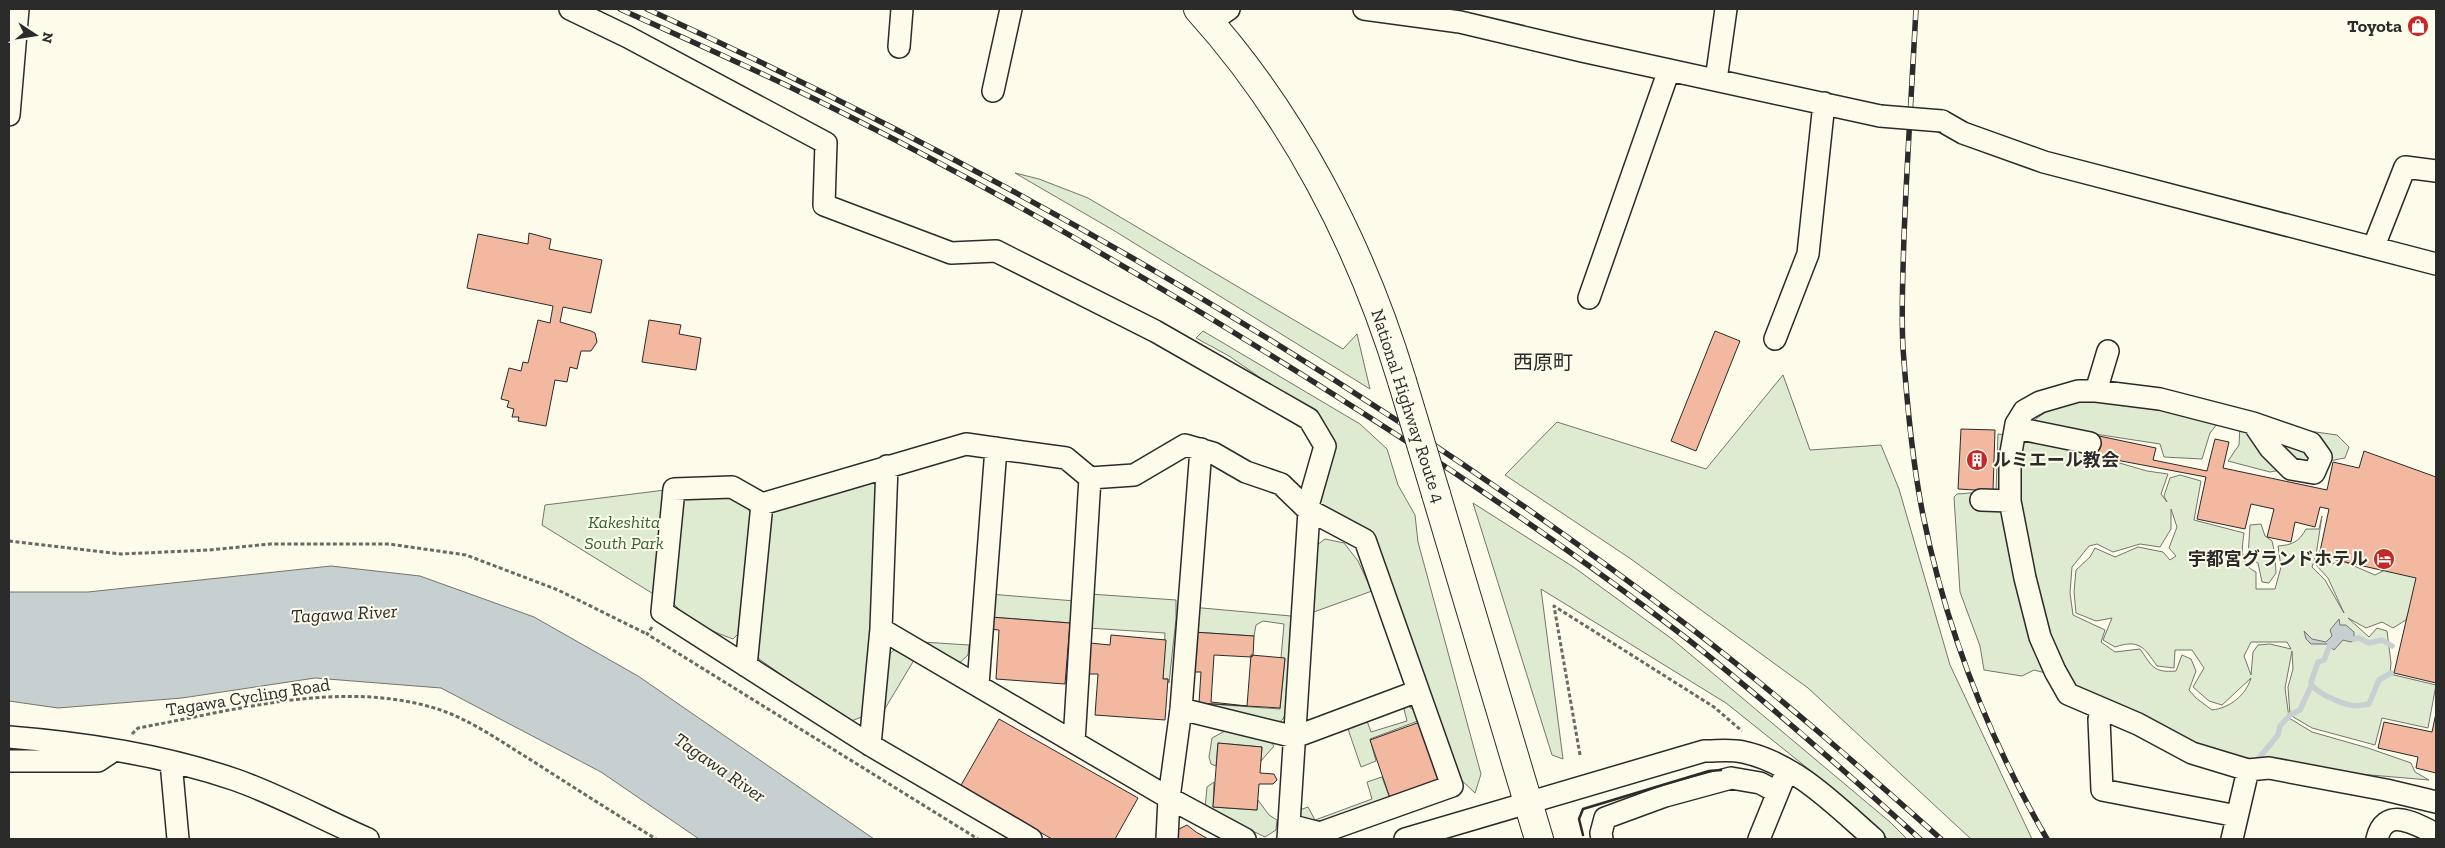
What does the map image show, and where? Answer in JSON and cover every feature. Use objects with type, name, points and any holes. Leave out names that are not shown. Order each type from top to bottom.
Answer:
[{"type":"highway","name":"National Highway Route 4","points":[[1212,13],[1304,154],[1332,207],[1373,298],[1402,381],[1539,839]]},
{"type":"street","points":[[9,116],[18,9]]},
{"type":"street","points":[[570,9],[628,36],[826,143],[824,205],[951,253],[996,251],[1155,331],[1309,419],[1325,446],[1307,509],[1309,511],[1289,832],[1320,833],[1452,786],[1365,540],[1307,509],[1282,484],[1246,472],[1213,453],[1185,444],[1134,475],[1090,478],[1066,458],[966,444],[762,504],[732,487],[674,489],[662,612],[870,745],[1031,839]]},
{"type":"street","points":[[899,47],[902,9]]},
{"type":"street","points":[[992,91],[1011,9]]},
{"type":"street","points":[[1364,9],[1460,22],[1880,116],[1942,121],[1963,134],[2044,162],[2374,246],[2436,264]]},
{"type":"street","points":[[1716,80],[1726,9]]},
{"type":"street","points":[[1589,298],[1668,70]]},
{"type":"street","points":[[1775,339],[1808,254],[1824,103]]},
{"type":"street","points":[[2374,246],[2405,167],[2436,171]]},
{"type":"street","points":[[2096,391],[2108,351]]},
{"type":"street","points":[[2253,423],[2160,399],[2096,391],[2078,391],[2040,402],[2024,411],[2016,428],[2010,458],[2010,501],[2024,578],[2040,638],[2055,672],[2068,694],[2138,724],[2192,753],[2248,770],[2269,768],[2386,790],[2436,802]]},
{"type":"street","points":[[2016,428],[2090,443]]},
{"type":"street","points":[[978,685],[996,448]]},
{"type":"street","points":[[1167,839],[1169,798],[1181,709],[1201,449]]},
{"type":"street","points":[[870,745],[881,628],[887,466]]},
{"type":"street","points":[[1074,742],[1090,478]]},
{"type":"street","points":[[1981,500],[2010,501]]},
{"type":"street","points":[[746,666],[762,504]]},
{"type":"street","points":[[881,628],[1169,798],[1245,839]]},
{"type":"street","points":[[1181,709],[1295,737],[1418,691]]},
{"type":"street","points":[[2099,718],[2102,790],[2237,816]]},
{"type":"street","points":[[9,737],[114,750],[171,762],[237,781],[368,839]]},
{"type":"street","points":[[9,761],[98,761],[114,750]]},
{"type":"street","points":[[1405,839],[1704,751],[1742,751],[1767,759],[1820,792],[1874,839]]},
{"type":"street","points":[[171,762],[178,839]]},
{"type":"street","points":[[2232,839],[2248,770]]},
{"type":"street","points":[[1759,839],[1787,771]]},
{"type":"street","points":[[1602,836],[1605,818],[1665,796],[1732,778],[1760,783],[1778,792]]},
{"type":"street","points":[[2377,839],[2379,831],[2385,824],[2394,820],[2407,820],[2436,834]]},
{"type":"path","points":[[9,541],[120,554],[209,550],[270,544],[389,544],[466,555],[558,590],[647,634],[978,839]]},
{"type":"path","points":[[1580,755],[1554,606],[1714,707],[1747,736]]},
{"type":"path","points":[[647,634],[662,612]]},
{"type":"path","name":"Tagawa Cycling Road","points":[[114,750],[138,728],[278,703],[346,696],[383,698],[432,707],[483,730],[656,839]]},
{"type":"green space","points":[[1015,173],[1039,179],[1088,198],[1343,349],[1357,334],[1370,389],[1113,230]]},
{"type":"green space","points":[[1203,331],[1360,424],[1387,449],[1398,485],[1415,515],[1418,542],[1481,774],[1475,793],[1456,775],[1368,533],[1315,506],[1318,418],[1229,356],[1196,338]]},
{"type":"green space","points":[[1783,375],[1810,450],[1881,445],[1899,489],[1950,665],[2032,839],[1971,839],[1808,688],[1631,559],[1505,475],[1557,422],[1706,469]]},
{"type":"green space","points":[[2078,391],[2122,405],[2337,435],[2349,447],[2345,458],[2270,472],[2228,461],[2239,445],[2240,425],[2221,419],[2210,433],[2202,459],[2164,457],[2160,444],[2095,434],[2092,455],[2147,471],[2168,474],[2161,494],[2167,502],[2164,496],[2170,478],[2180,475],[2201,481],[2194,520],[2244,533],[2244,560],[2256,572],[2256,589],[2275,589],[2281,567],[2278,546],[2295,542],[2306,529],[2319,529],[2322,516],[2316,555],[2312,567],[2325,580],[2344,613],[2328,578],[2316,565],[2345,562],[2375,575],[2397,564],[2419,580],[2406,620],[2393,628],[2382,622],[2366,628],[2348,618],[2369,637],[2377,628],[2387,631],[2391,663],[2390,674],[2436,685],[2428,728],[2382,718],[2375,745],[2312,728],[2290,715],[2288,687],[2293,669],[2292,651],[2285,688],[2289,718],[2312,732],[2411,763],[2415,772],[2429,780],[2359,774],[2326,777],[2191,747],[2108,706],[2061,677],[2034,670],[2022,676],[1984,670],[1980,646],[1960,592],[1954,497],[1957,494],[1996,491],[1998,434],[2021,437],[2037,418]],"holes":[[[2171,509],[2177,527],[2169,548],[2176,556],[2170,560],[2163,552],[2138,547],[2115,557],[2095,548],[2090,557],[2076,570],[2074,592],[2076,613],[2096,621],[2112,618],[2103,640],[2115,647],[2130,644],[2140,646],[2157,666],[2174,668],[2175,650],[2192,650],[2204,668],[2193,687],[2209,701],[2222,705],[2251,678],[2245,690],[2236,700],[2219,709],[2212,710],[2189,690],[2196,671],[2191,659],[2182,655],[2176,671],[2162,671],[2154,667],[2140,649],[2115,652],[2101,642],[2105,630],[2073,615],[2070,593],[2072,567],[2089,546],[2097,544],[2113,552],[2140,544],[2160,547],[2171,529]],[[2251,642],[2287,642],[2291,649],[2270,644],[2258,645],[2253,652],[2251,675],[2244,656]]]},
{"type":"green space","points":[[873,478],[882,485],[864,716],[849,722],[759,659],[755,647],[767,517],[773,509]]},
{"type":"green space","name":"Kakeshita South Park","points":[[665,490],[655,595],[542,525],[545,505]]},
{"type":"green space","points":[[732,497],[742,501],[753,516],[741,631],[733,639],[706,628],[688,617],[674,604],[669,596],[677,506],[685,498]]},
{"type":"green space","points":[[1473,503],[1575,568],[1672,639],[1890,822],[1907,839],[1888,839],[1831,787],[1726,703],[1541,589],[1563,759],[1552,755]]},
{"type":"green space","points":[[2261,524],[2265,536],[2272,541],[2275,554],[2276,573],[2269,583],[2262,582],[2258,563],[2248,557],[2250,525]]},
{"type":"green space","points":[[1325,539],[1344,543],[1358,561],[1372,591],[1311,613],[1313,548]]},
{"type":"green space","points":[[989,594],[1075,601],[1072,623],[990,617]]},
{"type":"green space","points":[[1090,594],[1176,600],[1176,619],[1169,683],[1168,679],[1163,679],[1165,633],[1088,628]]},
{"type":"green space","points":[[1191,607],[1291,616],[1286,712],[1283,719],[1274,727],[1196,703],[1280,709],[1285,659],[1281,658],[1284,624],[1263,621],[1256,625],[1254,636],[1193,632]]},
{"type":"green space","points":[[922,642],[969,645],[968,655],[956,666]]},
{"type":"green space","points":[[894,650],[914,660],[880,717],[886,657]]},
{"type":"green space","points":[[1408,706],[1414,710],[1418,721],[1370,739],[1376,761],[1361,767],[1348,729],[1367,721],[1371,732],[1407,721],[1404,709]]},
{"type":"green space","points":[[1225,731],[1271,742],[1274,746],[1261,761],[1262,747],[1218,743],[1216,766],[1211,764],[1209,757],[1212,738]]},
{"type":"green space","points":[[1382,777],[1390,799],[1333,824],[1304,825],[1294,812],[1308,807],[1315,820],[1372,799],[1367,782]]},
{"type":"green space","points":[[1214,782],[1213,807],[1257,810],[1258,800],[1269,815],[1277,820],[1276,830],[1265,837],[1205,808],[1207,787]]},
{"type":"water","name":"Tagawa River","points":[[331,566],[420,576],[534,617],[638,676],[874,839],[699,839],[601,772],[441,688],[315,678],[182,698],[58,708],[9,701],[9,592],[88,592]]},
{"type":"water","points":[[2339,619],[2340,625],[2346,625],[2354,632],[2354,640],[2351,642],[2343,640],[2334,650],[2327,644],[2311,644],[2306,639],[2304,631],[2312,639],[2326,642],[2332,636],[2330,630]]},
{"type":"building","points":[[529,233],[551,239],[549,249],[602,260],[591,313],[563,307],[560,322],[595,333],[597,342],[591,351],[581,351],[577,369],[570,367],[567,382],[555,380],[546,426],[518,421],[519,417],[512,417],[514,409],[507,407],[509,401],[501,399],[509,368],[521,371],[523,362],[528,363],[538,320],[550,323],[553,306],[467,288],[478,234],[528,244]]},
{"type":"building","points":[[649,320],[681,325],[679,334],[701,338],[696,370],[642,362]]},
{"type":"building","points":[[1715,331],[1740,341],[1696,451],[1671,441]]},
{"type":"building","name":"ルミエール教会","points":[[1961,429],[1995,430],[1993,491],[1958,489]]},
{"type":"building","name":"宇都宮グランドホテル","points":[[2099,436],[2156,448],[2153,460],[2207,471],[2215,439],[2229,442],[2223,468],[2327,490],[2333,462],[2359,468],[2364,451],[2436,477],[2436,683],[2394,673],[2416,578],[2319,556],[2329,509],[2320,507],[2315,527],[2295,522],[2291,542],[2267,537],[2274,509],[2251,504],[2245,529],[2197,519],[2206,477],[2095,456]]},
{"type":"building","points":[[990,617],[1070,623],[1065,684],[996,679],[999,630],[989,629]]},
{"type":"building","points":[[1193,632],[1254,636],[1253,656],[1251,657],[1214,655],[1211,702],[1247,706],[1199,703],[1201,672],[1191,672]]},
{"type":"building","points":[[1111,635],[1166,640],[1163,679],[1168,679],[1165,720],[1095,715],[1098,674],[1087,674],[1090,643],[1110,645]]},
{"type":"building","points":[[1251,655],[1285,658],[1280,708],[1247,706]]},
{"type":"building","points":[[2436,713],[2436,773],[2416,768],[2418,757],[2378,748],[2384,722],[2432,732]]},
{"type":"building","points":[[999,719],[1138,798],[1115,839],[1052,839],[960,787]]},
{"type":"building","points":[[1420,722],[1440,780],[1390,798],[1370,740]]},
{"type":"building","points":[[1218,743],[1262,747],[1260,773],[1274,774],[1277,780],[1273,784],[1259,784],[1257,810],[1213,807]]},
{"type":"building","points":[[1187,825],[1208,839],[1177,839],[1177,830]]},
{"type":"waterway","points":[[2354,639],[2359,638],[2369,643],[2382,640],[2392,646]]},
{"type":"waterway","points":[[2330,645],[2324,660],[2318,662],[2311,682],[2316,690],[2334,699],[2352,706],[2369,704],[2379,680],[2391,673]]},
{"type":"waterway","points":[[2254,764],[2278,735],[2280,726],[2290,715],[2300,710],[2311,686]]},
{"type":"railway","points":[[620,9],[790,87],[969,179],[1144,279],[1370,417],[1586,563],[1690,641],[1806,738],[1920,839]]},
{"type":"railway","points":[[647,9],[785,74],[921,142],[1055,214],[1187,290],[1317,369],[1444,452],[1569,539],[1692,629],[1787,705],[1941,839]]},
{"type":"railway","points":[[1916,9],[1905,208],[1902,306],[1906,390],[1916,474],[1933,557],[1957,641],[1988,722],[2006,762],[2047,839]]},
{"type":"wall","points":[[1583,835],[1579,819],[1583,809],[1709,771],[1721,770]]},
{"type":"place","name":"Toyota","points":[[2418,26]]},
{"type":"place","name":"ルミエール教会","points":[[1977,460]]},
{"type":"place","name":"宇都宮グランドホテル","points":[[2384,559]]},
{"type":"district","name":"西原町","points":[[1543,362]]}]
